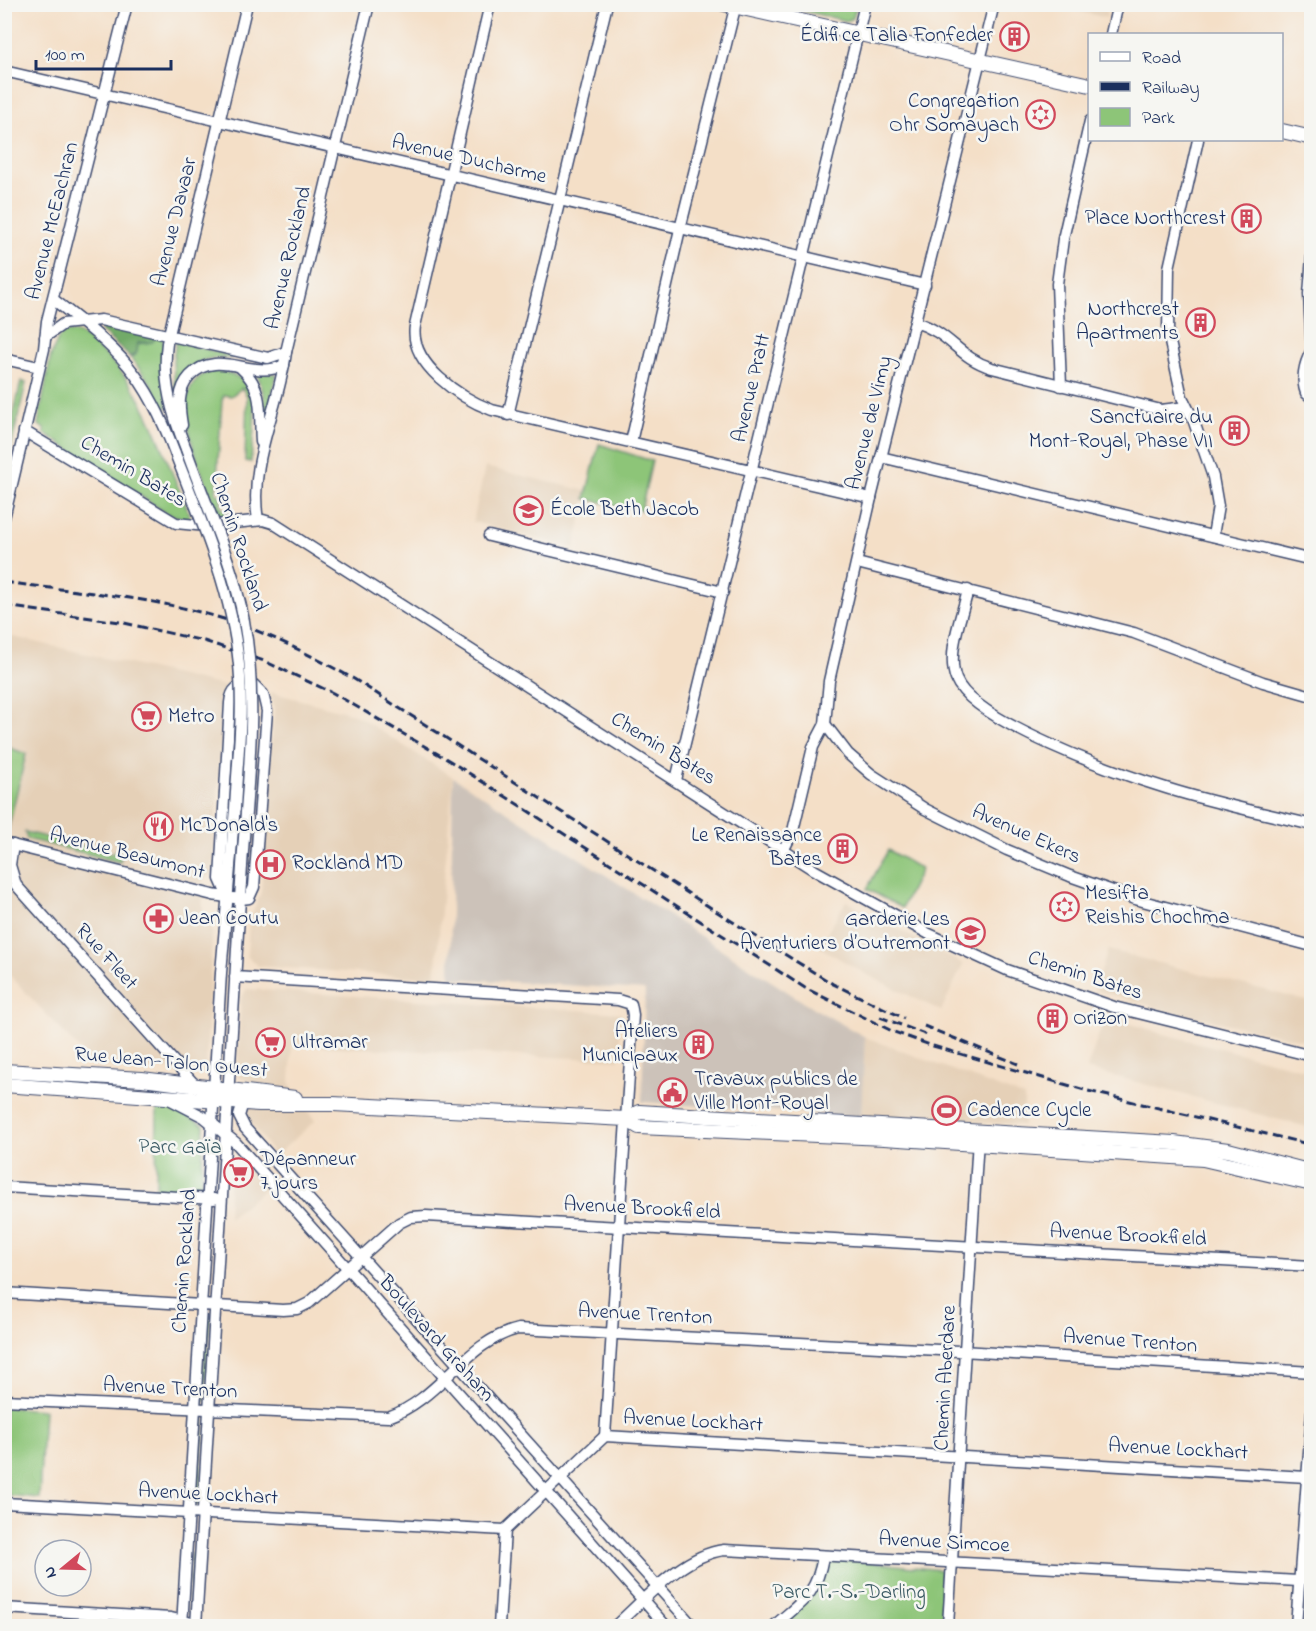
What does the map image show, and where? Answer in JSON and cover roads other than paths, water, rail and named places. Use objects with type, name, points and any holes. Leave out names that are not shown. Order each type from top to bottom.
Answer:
[{"type":"main road","points":[[732,5],[857,36],[1088,85]]},
{"type":"main road","points":[[1283,131],[1311,138]]},
{"type":"main road","name":"Rue Jean-Talon Ouest","points":[[4,1071],[142,1079],[195,1085],[243,1103],[333,1104]]},
{"type":"main road","name":"Rue Jean-Talon Ouest","points":[[4,1085],[162,1096],[221,1094],[333,1104],[626,1119],[639,1127],[1202,1145],[1311,1172]]},
{"type":"main road","name":"Rue Jean-Talon Ouest","points":[[978,1137],[1203,1159],[1311,1184]]},
{"type":"street","points":[[4,9],[6,4]]},
{"type":"street","name":"Avenue McEachran","points":[[4,518],[45,337],[127,4]]},
{"type":"street","name":"Avenue Davaar","points":[[181,451],[167,390],[165,363],[168,335],[247,4]]},
{"type":"street","name":"Avenue Rockland","points":[[258,520],[257,483],[261,446],[270,425],[369,4]]},
{"type":"street","points":[[490,4],[415,326],[414,338],[418,351],[438,374],[486,408],[508,415],[871,498]]},
{"type":"street","points":[[508,415],[607,4]]},
{"type":"street","name":"Avenue Pratt","points":[[676,780],[865,4]]},
{"type":"street","name":"Avenue de Vimy","points":[[784,849],[793,831],[813,747],[825,724],[829,681],[871,498],[994,4]]},
{"type":"street","points":[[1111,33],[1118,4]]},
{"type":"street","points":[[631,442],[732,5]]},
{"type":"street","name":"Avenue Ducharme","points":[[4,71],[925,285]]},
{"type":"street","points":[[1061,386],[1057,315],[1058,275],[1062,239],[1088,125]]},
{"type":"street","points":[[1198,141],[1169,267],[1167,287],[1170,348],[1186,407],[1193,419],[1213,477],[1218,506],[1213,536]]},
{"type":"street","points":[[1311,257],[1309,294],[1311,352],[1307,359],[1304,381],[1306,393],[1311,398]]},
{"type":"street","points":[[54,300],[121,356],[140,378],[181,451]]},
{"type":"street","points":[[45,337],[60,325],[107,321],[268,358],[286,352]]},
{"type":"street","points":[[915,322],[938,330],[975,363],[1161,410],[1186,407]]},
{"type":"street","points":[[4,359],[39,367]]},
{"type":"street","points":[[181,451],[179,404],[181,391],[187,379],[197,370],[210,364],[224,363],[270,370],[284,365]]},
{"type":"street","points":[[240,367],[252,380],[259,394],[261,446]]},
{"type":"street","name":"Chemin Bates","points":[[24,431],[176,523],[199,526],[258,520],[273,524],[784,849],[897,918],[1007,970],[1137,1014],[1311,1056]]},
{"type":"street","name":"Chemin Rockland","points":[[181,451],[220,573],[236,637],[241,700],[228,897],[221,1094],[225,1134],[202,1514],[199,1625]]},
{"type":"street","name":"Chemin Rockland","points":[[181,451],[233,578],[246,635],[251,712],[235,977],[221,1094],[213,1124],[182,1623]]},
{"type":"street","points":[[881,457],[1311,560]]},
{"type":"street","points":[[489,536],[723,592]]},
{"type":"street","points":[[857,563],[1134,633],[1263,682],[1311,696]]},
{"type":"street","points":[[968,590],[955,647],[953,670],[963,691],[979,705],[1041,739],[1142,781],[1311,825]]},
{"type":"street","name":"Chemin Rockland","points":[[228,897],[220,879],[230,703],[235,689],[247,683],[255,685],[262,691],[267,711],[253,893],[249,898],[240,898]]},
{"type":"street","name":"Avenue Ekers","points":[[825,724],[848,754],[871,774],[925,808],[1007,850],[1124,896],[1311,946]]},
{"type":"street","name":"Avenue Beaumont","points":[[9,844],[240,898]]},
{"type":"street","name":"Rue Fleet","points":[[9,844],[10,865],[16,885],[195,1085]]},
{"type":"street","points":[[235,977],[618,999],[631,1004],[633,1015],[605,1436]]},
{"type":"street","name":"Boulevard Graham","points":[[162,1096],[198,1113],[246,1153],[666,1626]]},
{"type":"street","points":[[236,1143],[248,1132],[239,1116],[243,1103]]},
{"type":"street","name":"Boulevard Graham","points":[[248,1132],[693,1626]]},
{"type":"street","name":"Chemin Aberdare","points":[[948,1626],[961,1458],[978,1137]]},
{"type":"street","points":[[223,1161],[233,1154],[246,1153]]},
{"type":"street","points":[[4,1187],[220,1200]]},
{"type":"street","name":"Avenue Brookfield","points":[[4,1293],[297,1309],[309,1303],[402,1220],[419,1216],[1311,1266]]},
{"type":"street","name":"Avenue Trenton","points":[[4,1400],[388,1417],[411,1407],[494,1338],[518,1329],[612,1332],[1311,1372]]},
{"type":"street","points":[[1296,1626],[1311,1412]]},
{"type":"street","name":"Avenue Lockhart","points":[[4,1503],[505,1530],[605,1436],[1307,1477]]},
{"type":"street","points":[[499,1626],[505,1530]]},
{"type":"street","name":"Avenue Simcoe","points":[[615,1626],[686,1565],[713,1552],[1298,1581]]},
{"type":"street","points":[[774,1626],[810,1595],[816,1585],[824,1557]]},
{"type":"street","points":[[4,1608],[199,1625]]},
{"type":"railway","points":[[4,582],[165,604],[235,623],[287,644],[354,679],[833,984],[904,1018]]},
{"type":"railway","points":[[4,606],[120,622],[204,641],[264,661],[333,693],[450,761],[805,988],[894,1032],[933,1046],[1088,1091],[1312,1145]]},
{"type":"railway","points":[[880,1017],[930,1036]]},
{"type":"railway","points":[[924,1026],[1018,1064]]},
{"type":"place","name":"Édifice Talia Fonfeder","points":[[1014,36]]},
{"type":"place","name":"Congregation Ohr Somayach","points":[[1040,114]]},
{"type":"place","name":"Place Northcrest","points":[[1247,219]]},
{"type":"place","name":"Northcrest Apartments","points":[[1200,322]]},
{"type":"place","name":"Sanctuaire du Mont-Royal, Phase VII","points":[[1234,430]]},
{"type":"place","name":"École Beth Jacob","points":[[529,510]]},
{"type":"place","name":"Metro","points":[[147,717]]},
{"type":"place","name":"McDonald's","points":[[159,826]]},
{"type":"place","name":"Le Renaissance Bates","points":[[843,848]]},
{"type":"place","name":"Rockland MD","points":[[271,864]]},
{"type":"place","name":"Mesifta Reishis Chochma","points":[[1064,906]]},
{"type":"place","name":"Jean Coutu","points":[[158,919]]},
{"type":"place","name":"Garderie Les Aventuriers d’Outremont","points":[[971,932]]},
{"type":"place","name":"Orizon","points":[[1052,1019]]},
{"type":"place","name":"Ultramar","points":[[271,1043]]},
{"type":"place","name":"Ateliers Municipaux","points":[[699,1044]]},
{"type":"place","name":"Travaux publics de Ville Mont-Royal","points":[[673,1092]]},
{"type":"place","name":"Cadence Cycle","points":[[946,1111]]},
{"type":"place","name":"Dépanneur 7 jours","points":[[239,1172]]},
{"type":"park label","name":"Parc Gaïa","points":[[180,1148]]},
{"type":"park label","name":"Parc T.-S.-Darling","points":[[849,1593]]}]
